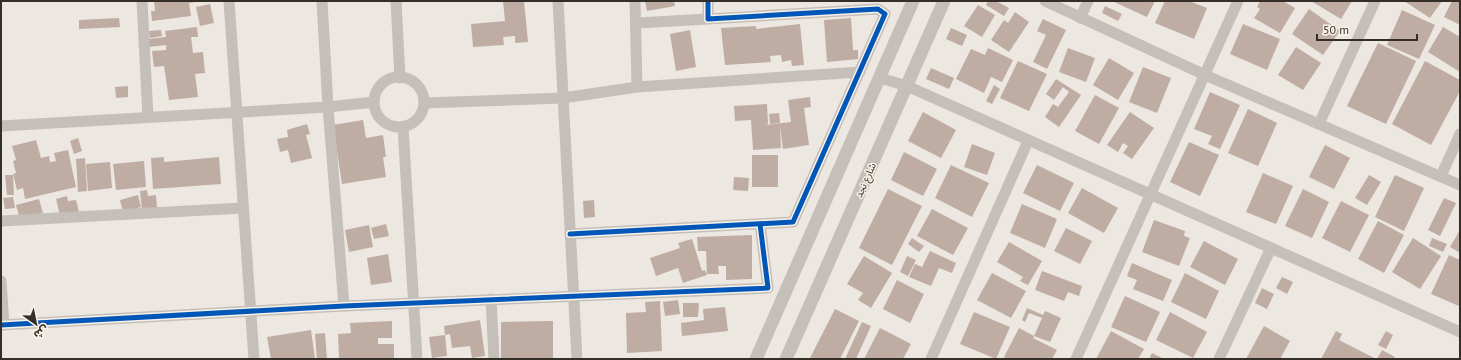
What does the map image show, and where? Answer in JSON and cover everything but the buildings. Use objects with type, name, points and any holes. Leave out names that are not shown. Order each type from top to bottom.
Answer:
[{"type":"street","points":[[142,1],[148,117]]},
{"type":"street","points":[[229,1],[254,359]]},
{"type":"street","points":[[322,1],[328,107],[344,306]]},
{"type":"street","points":[[396,1],[400,78]]},
{"type":"street","points":[[558,1],[577,359]]},
{"type":"street","points":[[635,1],[637,23],[637,87]]},
{"type":"street","points":[[708,1],[708,19]]},
{"type":"street","points":[[756,359],[913,1]]},
{"type":"street","name":"شارع نجد","points":[[786,359],[944,1]]},
{"type":"street","points":[[1045,1],[1204,75],[1460,185]]},
{"type":"street","points":[[1080,18],[1088,1]]},
{"type":"street","points":[[1076,359],[1238,1]]},
{"type":"street","points":[[1319,124],[1375,1]]},
{"type":"street","points":[[570,234],[793,222],[885,14],[878,9],[637,23]]},
{"type":"street","points":[[424,103],[563,98],[637,87],[860,72]]},
{"type":"street","points":[[400,78],[410,80],[416,84],[423,95],[424,103],[420,116],[410,125],[403,127],[389,125],[383,121],[375,109],[374,102],[375,95],[383,84],[389,80],[400,78]]},
{"type":"street","points":[[880,78],[907,86],[1460,332]]},
{"type":"street","points":[[1,126],[328,107],[374,102]]},
{"type":"street","points":[[403,127],[417,359]]},
{"type":"street","points":[[1441,176],[1460,134]]},
{"type":"street","points":[[931,359],[1028,141]]},
{"type":"street","points":[[1,221],[243,208]]},
{"type":"street","points":[[1,281],[2,325],[344,306],[768,288],[760,224]]},
{"type":"street","points":[[1219,359],[1271,248]]},
{"type":"street","points":[[491,300],[494,359]]},
{"type":"cycle path","points":[[570,234],[793,222],[885,14],[878,9],[708,19],[708,1]]},
{"type":"cycle path","points":[[1,325],[344,306],[768,288],[760,224]]}]
